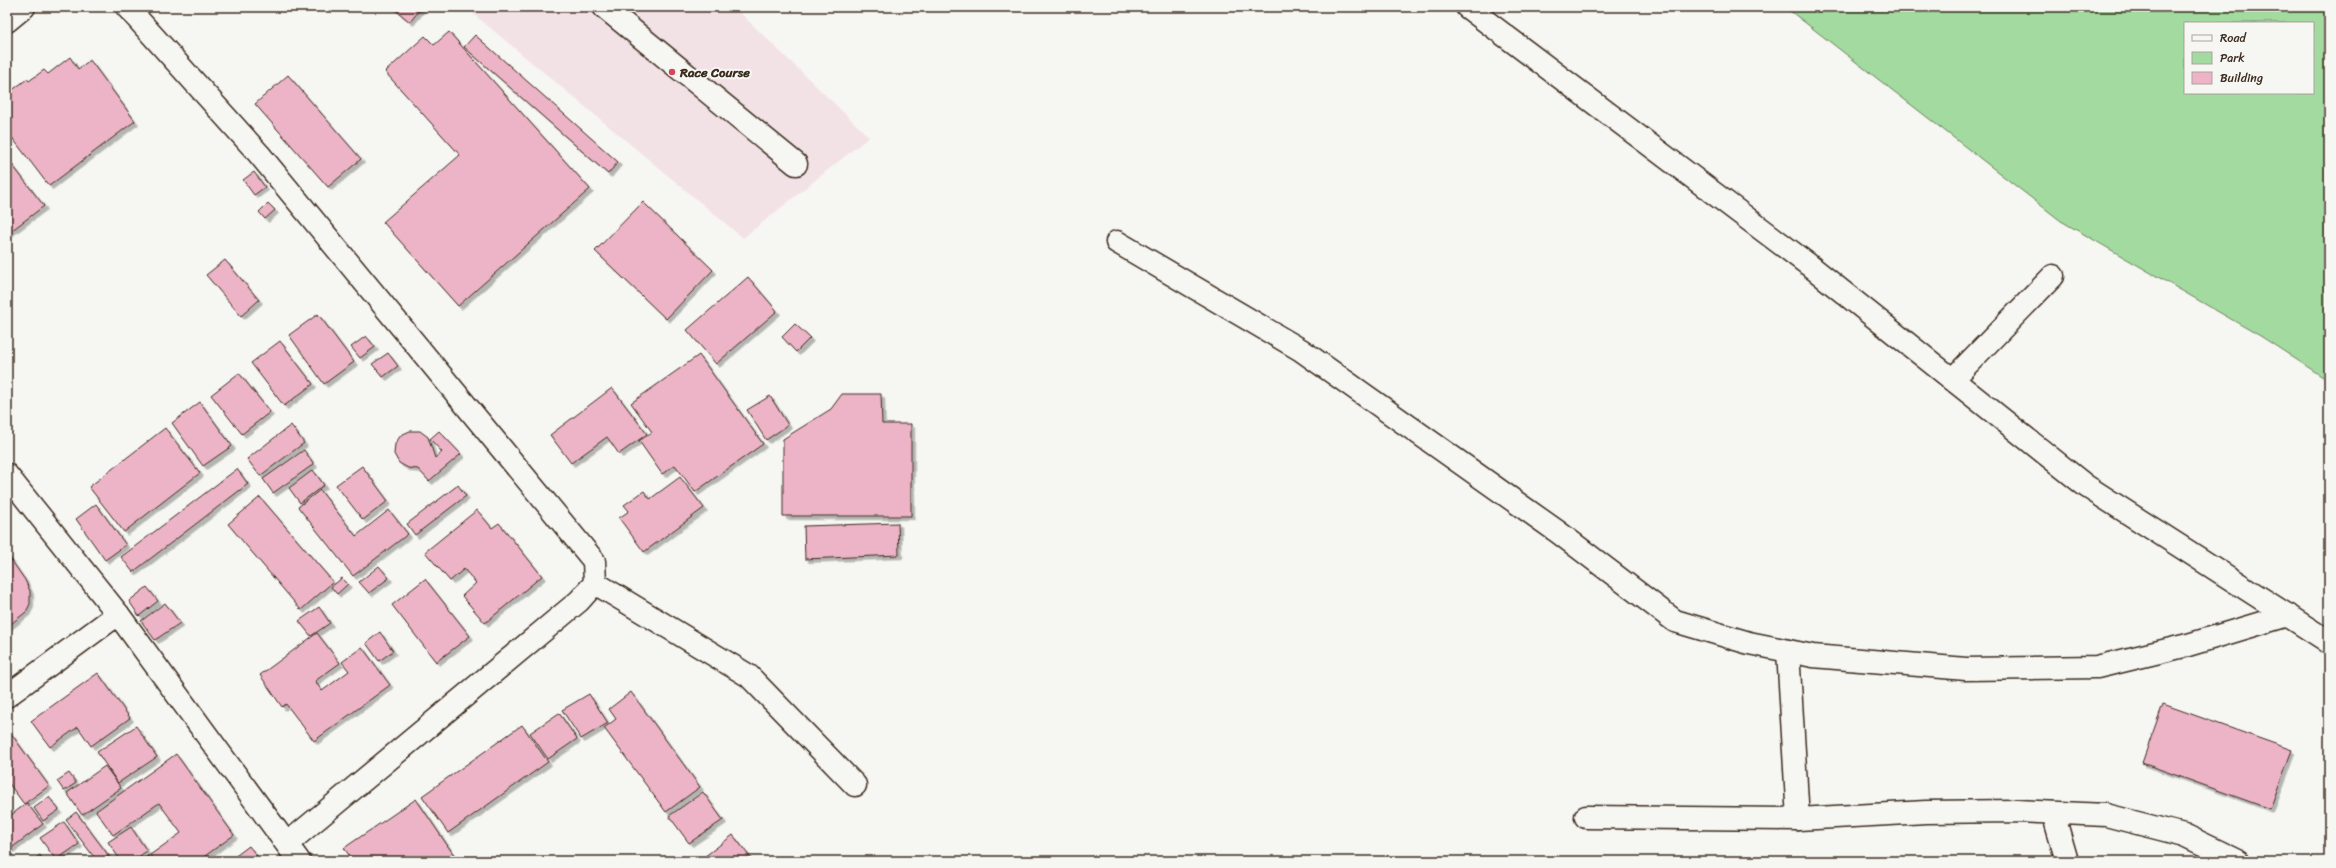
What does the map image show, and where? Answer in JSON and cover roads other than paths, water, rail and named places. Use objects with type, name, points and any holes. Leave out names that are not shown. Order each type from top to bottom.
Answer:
[{"type":"street","points":[[7,20],[24,7]]},
{"type":"street","points":[[128,7],[259,154],[594,561],[594,583],[579,601],[288,843]]},
{"type":"street","points":[[604,7],[796,164]]},
{"type":"street","points":[[1467,7],[1809,266],[2086,486],[2329,642]]},
{"type":"street","points":[[1117,242],[1301,350],[1558,532],[1675,621],[1749,643],[1813,656],[1966,669],[2097,667],[2188,645],[2288,615]]},
{"type":"street","points":[[1952,380],[2053,276]]},
{"type":"street","points":[[7,475],[118,614],[300,861]]},
{"type":"street","points":[[594,583],[749,676],[855,785]]},
{"type":"street","points":[[7,696],[118,614]]},
{"type":"street","points":[[1788,651],[1798,819]]},
{"type":"street","points":[[1586,817],[1798,819],[1934,812],[2018,811],[2106,815],[2184,835],[2238,861]]},
{"type":"street","points":[[2052,813],[2067,861]]},
{"type":"place","name":"Race Course","points":[[672,72]]}]
